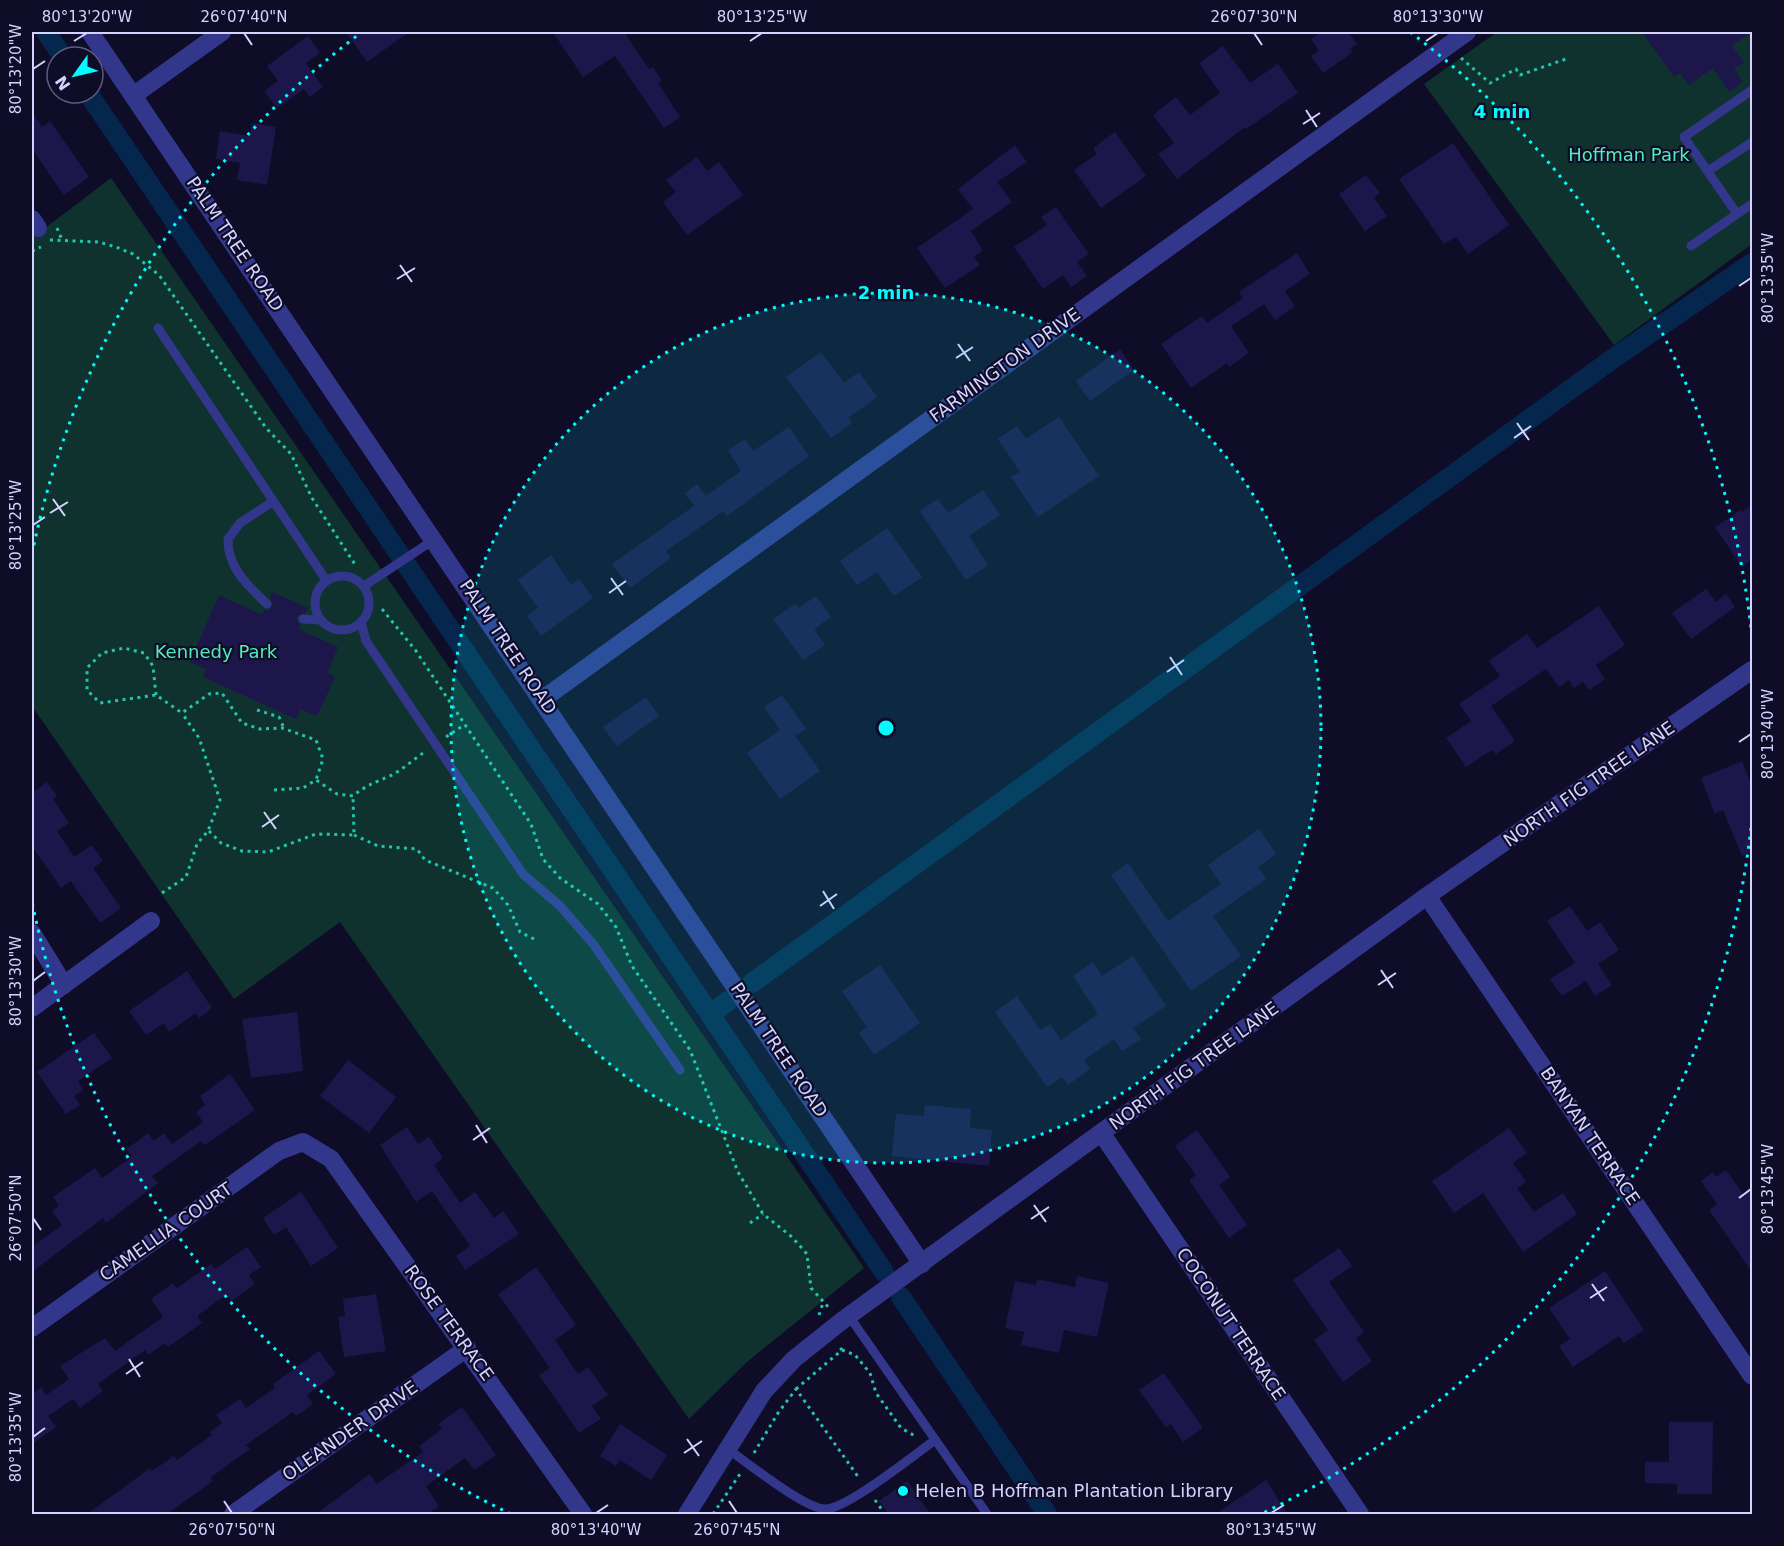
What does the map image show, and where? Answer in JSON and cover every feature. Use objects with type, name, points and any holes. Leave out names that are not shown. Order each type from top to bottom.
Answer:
[{"type":"street","name":"PALM TREE ROAD","points":[[90,32],[134,95],[429,543],[543,699],[922,1264]]},
{"type":"street","points":[[134,95],[222,32]]},
{"type":"street","name":"FARMINGTON DRIVE","points":[[543,699],[1467,32]]},
{"type":"street","name":"NORTH FIG TREE LANE","points":[[687,1515],[726,1448],[764,1391],[794,1359],[849,1316],[1427,896],[1752,670]]},
{"type":"street","name":"BANYAN TERRACE","points":[[1427,896],[1752,1376]]},
{"type":"street","points":[[32,1008],[151,921]]},
{"type":"street","points":[[32,933],[64,985]]},
{"type":"street","name":"COCONUT TERRACE","points":[[1102,1134],[1360,1515]]},
{"type":"street","name":"CAMELLIA COURT","points":[[32,1328],[279,1151],[303,1142]]},
{"type":"street","name":"ROSE TERRACE","points":[[303,1142],[331,1159],[467,1348],[583,1515]]},
{"type":"street","name":"OLEANDER DRIVE","points":[[233,1515],[467,1348]]},
{"type":"lane","points":[[1737,214],[1684,137],[1752,90]]},
{"type":"lane","points":[[1708,171],[1752,142]]},
{"type":"lane","points":[[1690,246],[1752,204]]},
{"type":"lane","points":[[158,328],[326,580]]},
{"type":"lane","points":[[267,604],[247,585],[232,561],[228,539],[240,523],[272,502]]},
{"type":"lane","points":[[364,586],[429,543]]},
{"type":"lane","points":[[349,576],[364,586],[369,608],[362,622],[345,630],[328,626],[321,620],[315,604],[320,587],[326,580],[349,576]]},
{"type":"lane","points":[[303,619],[321,620]]},
{"type":"lane","points":[[362,622],[366,641],[523,874],[561,907],[594,945],[680,1070]]},
{"type":"lane","points":[[849,1316],[987,1515]]},
{"type":"lane","points":[[726,1448],[809,1505],[827,1509],[848,1502],[935,1440]]},
{"type":"path","points":[[1461,57],[1466,65],[1482,74],[1490,83],[1516,69],[1520,75],[1566,59]]},
{"type":"path","points":[[37,228],[116,247],[132,254],[159,275],[262,423],[291,454],[312,498],[356,566]]},
{"type":"path","points":[[156,695],[153,666],[144,653],[124,648],[102,653],[87,668],[87,690],[100,703],[156,695],[182,713],[199,738],[220,800],[208,831],[197,844],[186,877],[162,893]]},
{"type":"path","points":[[182,713],[209,694],[222,693],[242,723],[260,729],[285,729],[316,740],[323,759],[316,780],[303,788],[274,790]]},
{"type":"path","points":[[257,710],[279,717],[285,729]]},
{"type":"path","points":[[316,780],[337,794],[353,796],[367,785],[380,778],[388,777],[428,750]]},
{"type":"path","points":[[353,796],[354,835]]},
{"type":"path","points":[[208,831],[221,843],[242,851],[268,852],[316,834],[354,835],[378,846],[417,849],[425,860],[493,888],[508,905],[520,932],[538,941]]},
{"type":"path","points":[[750,1223],[763,1214]]},
{"type":"path","points":[[832,1338],[842,1350],[855,1355],[870,1373],[876,1393],[901,1428],[916,1436],[924,1448]]},
{"type":"path","points":[[713,1515],[778,1413],[796,1389],[842,1350]]},
{"type":"path","points":[[796,1389],[882,1510]]},
{"type":"green space","name":"Hoffman Park","points":[[1497,32],[1752,32],[1752,244],[1614,345],[1424,84]]},
{"type":"green space","name":"Kennedy Park","points":[[111,178],[864,1268],[748,1361],[689,1419],[340,922],[234,999],[32,706],[32,238]]},
{"type":"building","points":[[346,32],[409,32],[367,62]]},
{"type":"building","points":[[553,32],[624,32],[649,69],[653,67],[662,81],[658,83],[680,117],[664,128],[615,56],[583,77]]},
{"type":"building","points":[[1321,32],[1348,32],[1357,44],[1350,49],[1353,52],[1323,73],[1311,56],[1319,51],[1311,39]]},
{"type":"building","points":[[1642,32],[1752,32],[1732,46],[1744,62],[1734,69],[1743,82],[1729,92],[1713,68],[1689,85],[1680,73],[1674,77]]},
{"type":"building","points":[[308,36],[320,53],[306,63],[323,87],[310,97],[304,89],[277,108],[264,91],[278,81],[267,66]]},
{"type":"building","points":[[1223,46],[1250,83],[1278,64],[1298,93],[1246,129],[1245,127],[1177,179],[1158,154],[1174,143],[1153,115],[1176,97],[1190,115],[1220,93],[1199,63]]},
{"type":"building","points":[[32,112],[42,127],[50,121],[89,177],[64,195],[32,149]]},
{"type":"building","points":[[252,123],[276,127],[267,185],[237,180],[240,163],[216,159],[220,131],[250,136]]},
{"type":"building","points":[[1115,132],[1146,176],[1101,208],[1074,170],[1097,154],[1093,148]]},
{"type":"building","points":[[1453,143],[1509,225],[1468,254],[1456,237],[1444,244],[1399,179]]},
{"type":"building","points":[[1015,145],[1027,162],[997,182],[1012,202],[971,231],[983,250],[974,257],[980,265],[945,288],[917,248],[973,209],[958,189]]},
{"type":"building","points":[[697,157],[707,171],[719,162],[743,195],[687,235],[663,202],[676,192],[666,180]]},
{"type":"building","points":[[1366,175],[1380,193],[1374,198],[1387,216],[1365,231],[1339,194]]},
{"type":"building","points":[[1056,207],[1089,254],[1077,262],[1087,276],[1071,287],[1063,275],[1043,289],[1014,247],[1047,225],[1041,217]]},
{"type":"building","points":[[1297,253],[1310,274],[1285,291],[1295,306],[1275,320],[1264,304],[1231,326],[1249,353],[1229,367],[1227,363],[1191,388],[1161,344],[1202,316],[1207,323],[1243,298],[1239,292]]},
{"type":"building","points":[[1120,349],[1134,370],[1090,401],[1076,381]]},
{"type":"building","points":[[821,352],[844,383],[859,372],[877,397],[848,418],[852,423],[831,438],[786,377]]},
{"type":"building","points":[[1059,417],[1099,476],[1038,517],[1011,477],[1020,472],[998,439],[1017,426],[1026,439]]},
{"type":"building","points":[[789,427],[809,456],[727,516],[723,511],[666,551],[671,558],[630,588],[612,564],[694,506],[685,493],[697,484],[706,496],[741,471],[728,450],[745,439],[753,451]]},
{"type":"building","points":[[983,490],[1000,515],[969,536],[988,565],[966,580],[920,511],[938,499],[948,513]]},
{"type":"building","points":[[1752,505],[1752,559],[1742,567],[1715,527]]},
{"type":"building","points":[[887,528],[922,577],[894,596],[877,572],[857,585],[840,561]]},
{"type":"building","points":[[551,555],[571,585],[579,579],[593,598],[541,636],[527,616],[538,608],[518,580]]},
{"type":"building","points":[[1706,589],[1716,602],[1726,594],[1735,607],[1691,639],[1672,613]]},
{"type":"building","points":[[272,592],[308,608],[306,612],[297,616],[300,625],[298,629],[338,647],[327,673],[335,677],[317,716],[300,709],[296,719],[203,677],[206,669],[190,662],[219,595],[262,615],[264,610],[269,610],[273,606],[270,597]]},
{"type":"building","points":[[816,596],[831,617],[814,629],[825,645],[803,660],[773,619],[795,604],[799,608]]},
{"type":"building","points":[[1599,606],[1625,645],[1596,665],[1605,679],[1589,690],[1583,682],[1574,688],[1569,680],[1559,687],[1546,669],[1491,706],[1515,741],[1496,754],[1492,750],[1466,767],[1446,738],[1471,721],[1459,704],[1500,676],[1489,661],[1527,634],[1537,648]]},
{"type":"building","points":[[782,695],[806,729],[795,736],[820,771],[780,799],[747,753],[780,730],[764,707]]},
{"type":"building","points":[[646,697],[659,716],[617,746],[603,727]]},
{"type":"building","points":[[1742,761],[1752,786],[1752,852],[1742,856],[1723,810],[1715,814],[1701,778]]},
{"type":"building","points":[[47,782],[57,796],[53,799],[69,823],[57,831],[74,857],[92,845],[103,861],[93,868],[121,908],[100,923],[71,881],[61,888],[32,846],[32,793]]},
{"type":"building","points":[[1259,829],[1276,854],[1258,867],[1266,879],[1213,916],[1241,956],[1191,991],[1111,875],[1128,863],[1168,921],[1221,884],[1208,865]]},
{"type":"building","points":[[1570,906],[1587,931],[1600,922],[1619,950],[1598,964],[1612,985],[1595,996],[1586,981],[1562,996],[1550,979],[1575,963],[1547,921]]},
{"type":"building","points":[[1133,956],[1166,1006],[1133,1028],[1141,1039],[1122,1051],[1114,1039],[1084,1060],[1090,1069],[1068,1085],[1062,1077],[1047,1087],[995,1012],[1017,996],[1040,1030],[1050,1024],[1061,1040],[1098,1014],[1073,976],[1093,962],[1102,976]]},
{"type":"building","points":[[880,965],[920,1023],[874,1055],[859,1033],[867,1027],[842,991]]},
{"type":"building","points":[[187,971],[212,1008],[199,1018],[196,1013],[169,1032],[164,1023],[146,1035],[129,1011]]},
{"type":"building","points":[[297,1012],[303,1071],[251,1078],[242,1019]]},
{"type":"building","points":[[94,1033],[112,1058],[78,1081],[83,1090],[74,1096],[80,1105],[66,1114],[37,1072]]},
{"type":"building","points":[[348,1060],[396,1097],[369,1133],[320,1096]]},
{"type":"building","points":[[230,1074],[255,1110],[205,1145],[201,1141],[152,1176],[158,1183],[106,1223],[103,1218],[32,1272],[32,1247],[62,1225],[52,1211],[59,1206],[53,1197],[95,1168],[102,1178],[132,1157],[127,1149],[148,1133],[154,1141],[164,1133],[172,1144],[203,1122],[196,1112],[205,1105],[200,1096]]},
{"type":"building","points":[[925,1105],[971,1109],[970,1128],[992,1130],[989,1166],[892,1156],[896,1114],[924,1116]]},
{"type":"building","points":[[407,1127],[418,1144],[429,1137],[443,1158],[434,1165],[460,1203],[475,1192],[494,1218],[503,1211],[519,1234],[465,1270],[456,1256],[470,1246],[432,1191],[416,1202],[380,1145]]},
{"type":"building","points":[[1509,1128],[1527,1153],[1513,1163],[1526,1182],[1517,1188],[1534,1212],[1563,1193],[1577,1214],[1523,1252],[1483,1193],[1454,1213],[1432,1181]]},
{"type":"building","points":[[1197,1130],[1230,1177],[1219,1185],[1247,1225],[1229,1238],[1189,1180],[1196,1175],[1175,1146]]},
{"type":"building","points":[[1726,1170],[1743,1194],[1752,1187],[1752,1272],[1709,1210],[1717,1204],[1701,1181],[1713,1172],[1716,1177]]},
{"type":"building","points":[[301,1192],[338,1248],[311,1266],[286,1227],[274,1235],[263,1218]]},
{"type":"building","points":[[247,1247],[261,1267],[249,1275],[255,1284],[231,1301],[227,1294],[197,1316],[202,1323],[168,1347],[165,1343],[148,1355],[145,1350],[98,1384],[103,1391],[80,1408],[73,1399],[48,1416],[56,1427],[32,1444],[32,1394],[41,1387],[46,1395],[69,1379],[60,1366],[105,1338],[115,1351],[163,1317],[151,1299],[173,1283],[177,1288],[211,1264],[215,1269]]},
{"type":"building","points":[[1339,1248],[1352,1266],[1329,1282],[1364,1332],[1356,1338],[1372,1361],[1343,1382],[1314,1340],[1328,1330],[1293,1280]]},
{"type":"building","points":[[536,1267],[576,1325],[555,1340],[578,1374],[588,1367],[608,1395],[592,1406],[601,1419],[579,1433],[539,1375],[550,1368],[498,1294]]},
{"type":"building","points":[[1605,1271],[1644,1330],[1624,1343],[1619,1336],[1573,1367],[1559,1346],[1570,1339],[1549,1308]]},
{"type":"building","points":[[1077,1276],[1109,1283],[1097,1337],[1064,1330],[1059,1353],[1021,1345],[1024,1332],[1005,1328],[1015,1281],[1036,1285],[1037,1279],[1075,1287]]},
{"type":"building","points":[[376,1294],[386,1351],[344,1357],[338,1317],[345,1316],[343,1299]]},
{"type":"building","points":[[319,1351],[336,1374],[307,1395],[313,1404],[296,1416],[293,1412],[246,1445],[250,1449],[210,1478],[213,1481],[166,1515],[86,1515],[150,1468],[152,1471],[174,1456],[177,1460],[212,1435],[210,1432],[222,1423],[216,1415],[240,1399],[246,1408],[275,1388],[273,1384]]},
{"type":"building","points":[[1164,1373],[1203,1428],[1183,1442],[1171,1424],[1166,1427],[1139,1390]]},
{"type":"building","points":[[462,1407],[496,1455],[474,1470],[465,1458],[426,1486],[439,1506],[426,1515],[315,1515],[370,1474],[377,1484],[423,1452],[419,1446],[442,1429],[438,1424]]},
{"type":"building","points":[[1669,1422],[1713,1422],[1712,1494],[1677,1494],[1677,1484],[1645,1483],[1645,1462],[1669,1462]]},
{"type":"building","points":[[620,1424],[667,1455],[651,1480],[620,1460],[616,1466],[600,1456]]},
{"type":"building","points":[[1266,1480],[1288,1515],[1214,1515]]},
{"type":"building","name":"Helen B Hoffman Plantation Library","points":[[907,1481],[931,1515],[889,1515],[879,1501]]},
{"type":"waterway","points":[[46,32],[55,45]]},
{"type":"waterway","points":[[96,105],[884,1272]]},
{"type":"waterway","points":[[752,983],[1611,360],[1752,263]]},
{"type":"waterway","points":[[711,1014],[728,1001]]},
{"type":"waterway","points":[[901,1297],[1047,1514]]},
{"type":"place","name":"Helen B Hoffman Plantation Library","points":[[903,1491]]}]
